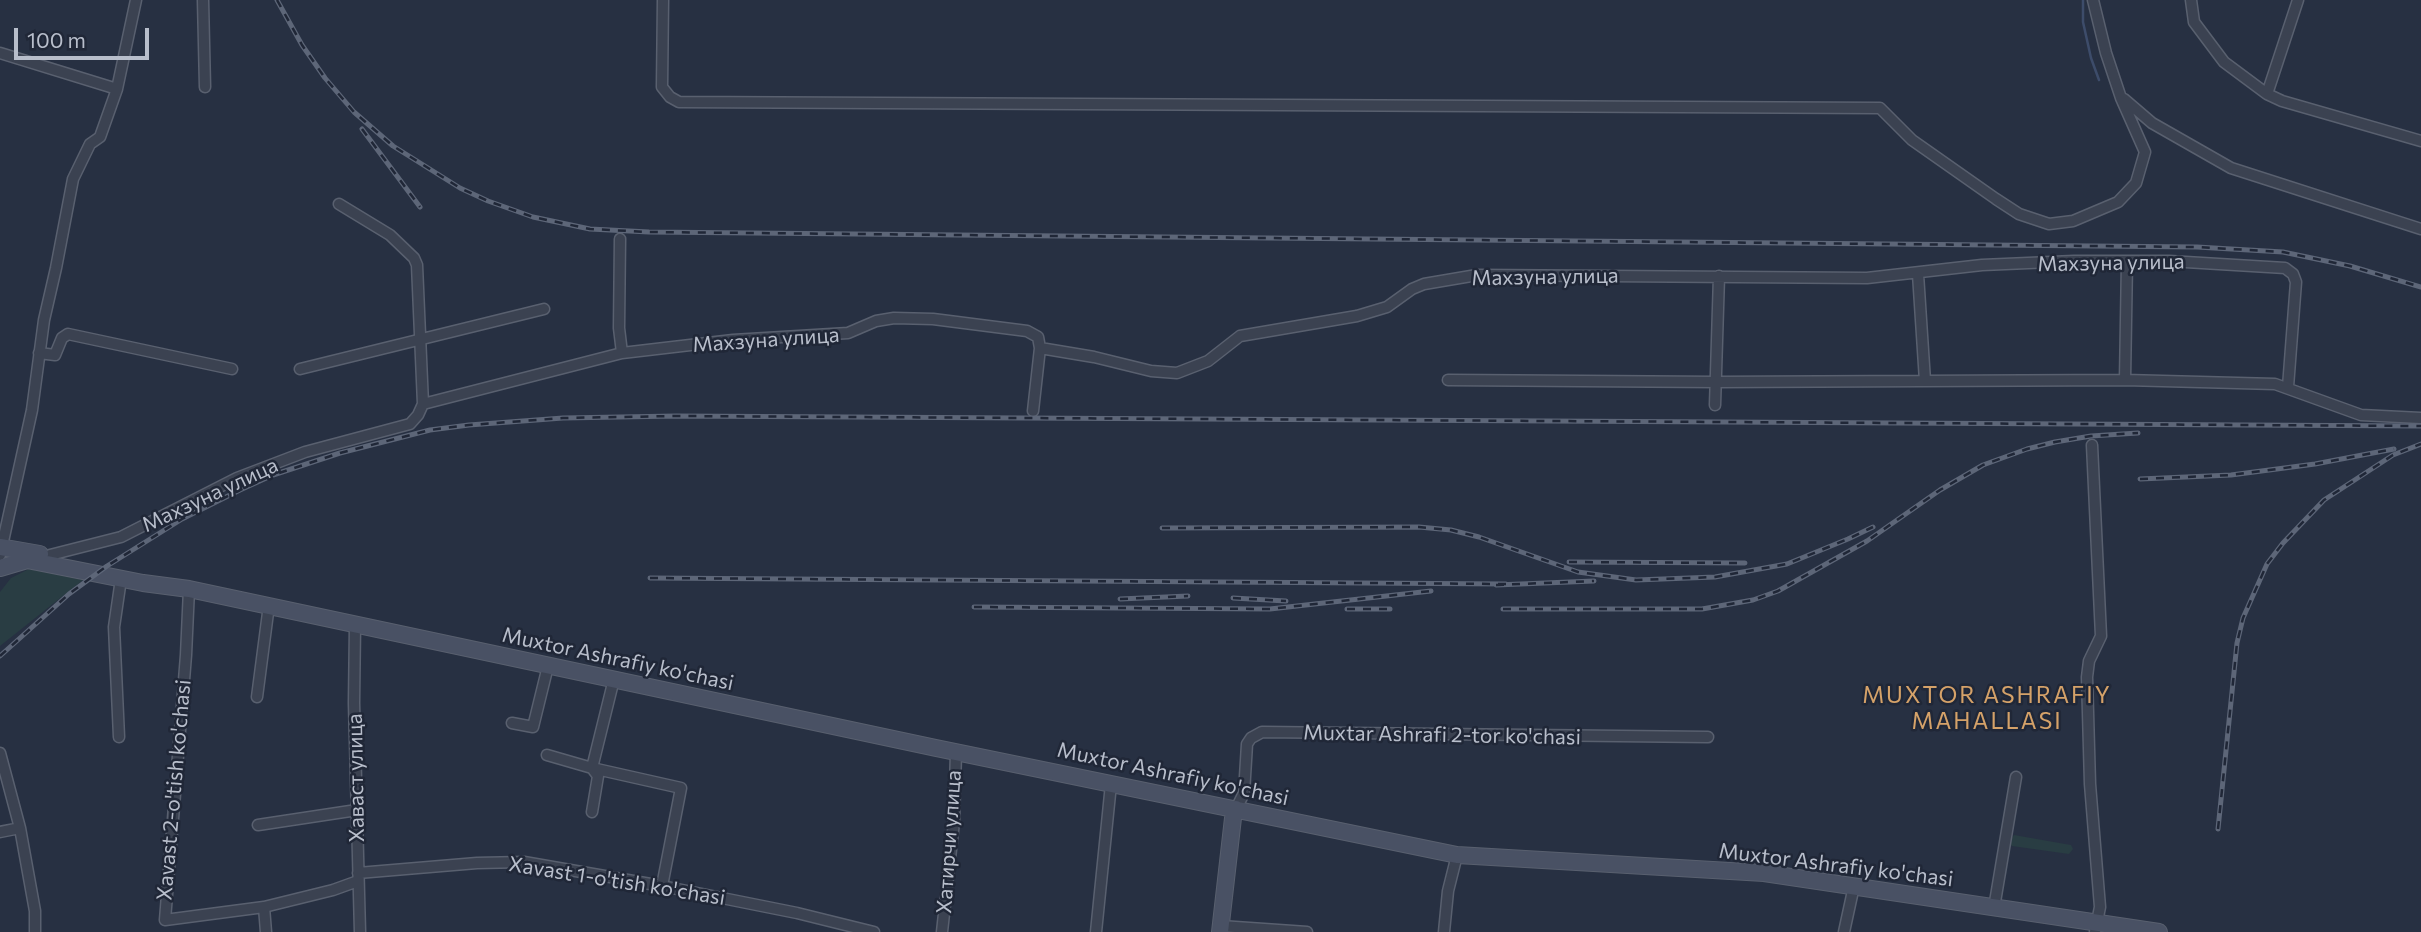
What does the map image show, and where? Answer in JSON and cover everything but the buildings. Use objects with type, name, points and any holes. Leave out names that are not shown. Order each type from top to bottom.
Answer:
[{"type":"main road","name":"Muxtor Ashrafiy ko'chasi","points":[[1,550],[50,555],[146,574],[189,589]]},
{"type":"main road","name":"Muxtor Ashrafiy ko'chasi","points":[[0,568],[27,560],[121,579],[189,589],[1457,855],[1764,873],[1994,908],[2096,928],[2159,932]]},
{"type":"main road","points":[[0,573],[27,560]]},
{"type":"main road","points":[[1221,929],[1236,809]]},
{"type":"street","points":[[1,550],[32,410],[39,353],[72,179],[90,144],[100,137],[117,89],[136,0]]},
{"type":"street","points":[[203,0],[205,87]]},
{"type":"street","name":"Махзуна улица","points":[[663,0],[662,87],[670,97],[679,102],[1880,108],[1912,140],[1996,199],[2019,214],[2049,224],[2073,221],[2119,202],[2136,183],[2145,152],[2106,53],[2093,0]]},
{"type":"street","points":[[2190,0],[2194,22],[2224,62],[2267,93],[2282,101],[2421,141]]},
{"type":"street","points":[[2267,93],[2298,0]]},
{"type":"street","points":[[0,53],[117,89]]},
{"type":"street","points":[[2122,98],[2152,123],[2231,168],[2421,229]]},
{"type":"street","points":[[339,204],[390,235],[414,258],[423,404]]},
{"type":"street","points":[[620,239],[619,328],[622,354]]},
{"type":"street","points":[[2125,380],[2127,261]]},
{"type":"street","name":"Махзуна улица","points":[[50,555],[121,537],[237,478],[305,452],[410,424],[423,404],[622,354],[733,340],[853,333],[876,321],[909,317],[1027,331],[1038,337],[1040,348],[1094,357],[1151,371],[1177,373],[1208,361],[1240,336],[1357,316],[1387,307],[1424,284],[1477,275],[1867,278],[1982,265],[2169,261],[2285,268],[2291,272],[2296,282],[2288,387]]},
{"type":"street","points":[[1918,274],[1925,381]]},
{"type":"street","points":[[1714,405],[1717,382],[1719,276]]},
{"type":"street","points":[[300,369],[544,309]]},
{"type":"street","points":[[39,353],[55,355],[62,338],[68,334],[232,369]]},
{"type":"street","points":[[1033,411],[1040,348]]},
{"type":"street","points":[[1448,380],[2125,380],[2276,384],[2347,412],[2421,418]]},
{"type":"street","points":[[2092,446],[2101,636],[2089,661],[2087,677],[2090,784],[2100,907],[2096,928]]},
{"type":"street","points":[[118,737],[114,627],[121,579]]},
{"type":"street","name":"Xavast 2-o'tish ko'chasi","points":[[189,589],[164,918],[167,921],[264,907],[332,890],[358,877]]},
{"type":"street","points":[[257,697],[269,605]]},
{"type":"street","name":"Хаваст улица","points":[[355,625],[354,703],[360,932]]},
{"type":"street","points":[[512,723],[533,727],[548,666]]},
{"type":"street","points":[[592,768],[614,679]]},
{"type":"street","name":"Muxtar Ashrafi 2-tor ko'chasi","points":[[1236,809],[1244,793],[1247,744],[1251,738],[1262,732],[1708,737]]},
{"type":"street","name":"Хатирчи улица","points":[[942,932],[954,822],[956,752]]},
{"type":"street","points":[[547,755],[681,788],[662,886]]},
{"type":"street","points":[[1,759],[20,828],[35,911],[35,932]]},
{"type":"street","points":[[592,768],[598,776],[592,812]]},
{"type":"street","points":[[1994,908],[2016,777]]},
{"type":"street","points":[[1096,932],[1111,784]]},
{"type":"street","points":[[258,825],[357,810]]},
{"type":"street","points":[[0,832],[20,828]]},
{"type":"street","points":[[1444,932],[1448,891],[1457,855]]},
{"type":"street","name":"Xavast 1-o'tish ko'chasi","points":[[358,877],[512,861],[662,886],[797,913],[825,927],[874,932]]},
{"type":"street","points":[[1844,932],[1854,886]]},
{"type":"street","points":[[264,907],[265,932]]},
{"type":"street","points":[[1221,929],[1307,932]]},
{"type":"shaded area","points":[[29,569],[83,580],[0,646],[0,592],[11,578]]},
{"type":"shaded area","points":[[2014,835],[2071,845],[2073,849],[2069,854],[2012,846],[2009,843]]},
{"type":"waterway","points":[[2083,0],[2083,22],[2099,80]]},
{"type":"railway","points":[[277,0],[302,45],[325,78],[354,112],[393,146],[460,188],[488,201],[533,217],[590,229],[649,232],[2197,247],[2283,252],[2350,266],[2421,287]]},
{"type":"railway","points":[[362,129],[420,207]]},
{"type":"railway","points":[[0,656],[69,594],[107,566],[182,519],[240,490],[273,475],[340,453],[430,430],[469,425],[563,418],[676,416],[2421,426]]},
{"type":"railway","points":[[1503,609],[1702,609],[1753,600],[1778,591],[1867,541],[1940,490],[1983,465],[2055,442],[2138,433]]},
{"type":"railway","points":[[2218,829],[2237,643],[2243,618],[2267,564],[2324,500],[2393,455],[2421,444]]},
{"type":"railway","points":[[2140,479],[2231,475],[2315,464],[2394,449]]},
{"type":"railway","points":[[1162,528],[1419,527],[1451,530],[1479,537],[1578,572],[1636,580],[1715,577],[1787,564],[1873,527]]},
{"type":"railway","points":[[1569,562],[1745,563]]},
{"type":"railway","points":[[650,578],[1506,584]]},
{"type":"railway","points":[[1496,585],[1594,581]]},
{"type":"railway","points":[[974,607],[1270,609],[1431,591]]},
{"type":"railway","points":[[1120,599],[1188,596]]},
{"type":"railway","points":[[1233,598],[1286,601]]},
{"type":"railway","points":[[1347,609],[1390,609]]},
{"type":"district","name":"MUXTOR ASHRAFIY MAHALLASI","points":[[1987,708]]}]
